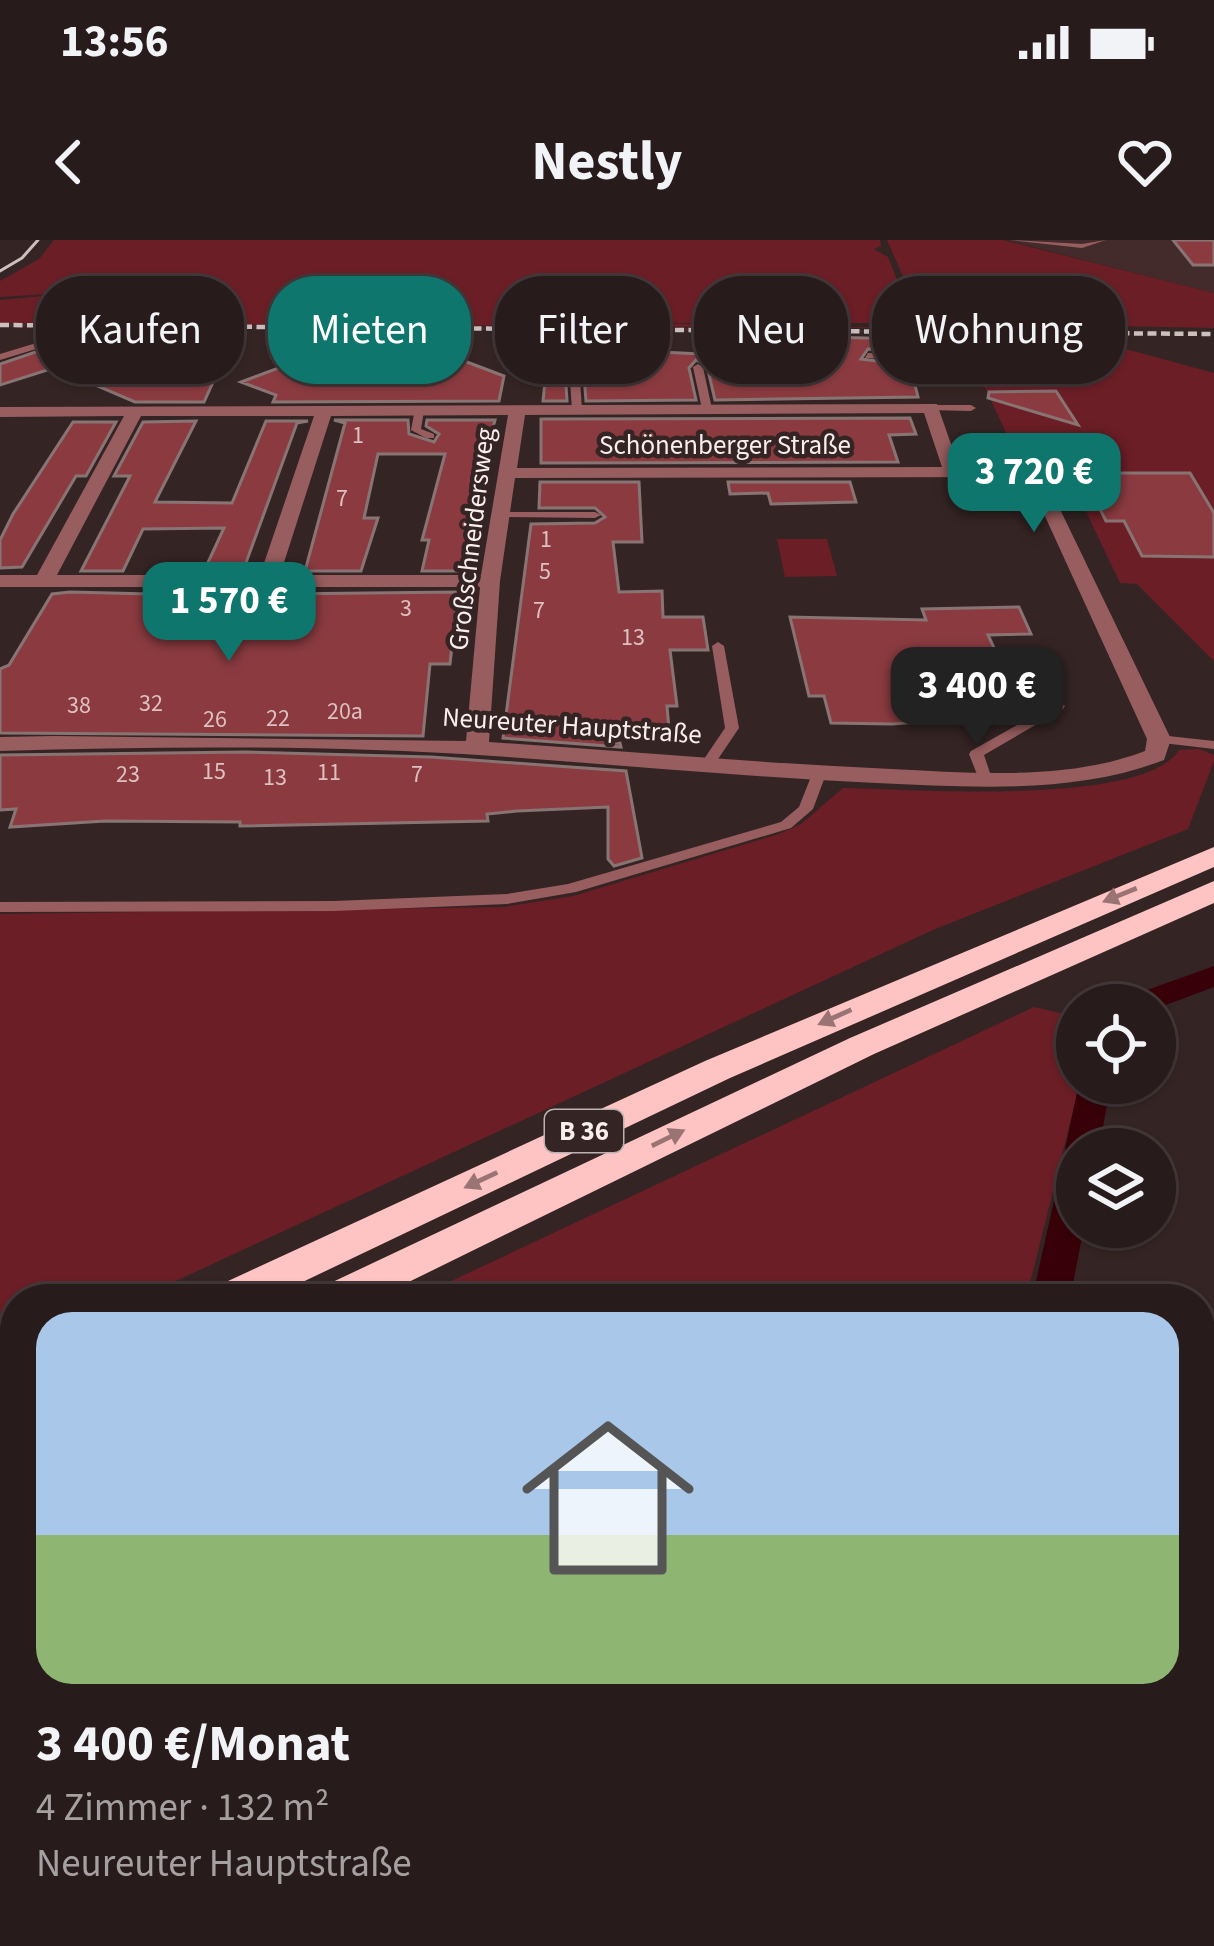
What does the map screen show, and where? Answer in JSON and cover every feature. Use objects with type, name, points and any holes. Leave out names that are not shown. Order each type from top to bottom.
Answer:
[{"type":"highway","name":"B 36","points":[[367,1284],[724,1111],[1214,856]]},
{"type":"highway","name":"B 36","points":[[261,1284],[674,1089],[1032,951],[1214,891]]},
{"type":"street","points":[[0,412],[932,408],[952,471]]},
{"type":"street","name":"Großschneidersweg","points":[[477,748],[490,580],[517,410]]},
{"type":"street","points":[[268,581],[324,411]]},
{"type":"street","points":[[44,581],[135,412]]},
{"type":"street","name":"Schönenberger Straße","points":[[505,473],[1025,471],[1038,476],[1159,739]]},
{"type":"street","points":[[0,581],[490,580]]},
{"type":"street","name":"Neureuter Hauptstraße","points":[[0,744],[244,741],[477,748],[819,774],[985,778],[1139,767],[1156,755],[1159,739]]},
{"type":"lane","points":[[1014,240],[1082,246],[1102,240]]},
{"type":"lane","points":[[0,357],[36,346]]},
{"type":"lane","points":[[868,356],[872,356]]},
{"type":"lane","points":[[575,384],[577,410]]},
{"type":"lane","points":[[702,384],[707,409]]},
{"type":"lane","points":[[932,408],[971,408]]},
{"type":"lane","points":[[419,410],[416,430],[430,436]]},
{"type":"lane","points":[[500,515],[595,515]]},
{"type":"lane","points":[[706,765],[732,728],[718,646]]},
{"type":"lane","points":[[985,778],[976,754],[1058,706]]},
{"type":"lane","points":[[1159,739],[1214,745]]},
{"type":"lane","points":[[0,907],[334,906],[542,894],[786,825],[806,809],[819,774]]},
{"type":"shaded area","points":[[54,240],[880,240],[881,246],[874,249],[888,257],[896,276],[872,276],[872,323],[848,323],[848,276],[694,276],[694,323],[670,323],[670,276],[495,276],[495,326],[471,326],[471,276],[268,276],[268,324],[244,324],[244,276],[36,276],[36,295],[0,297],[0,281],[39,259]]},
{"type":"shaded area","points":[[887,240],[1003,240],[1214,293],[1214,328],[1125,326],[1125,276],[903,276]]},
{"type":"shaded area","points":[[1006,240],[1214,240],[1214,293],[1131,272]]},
{"type":"shaded area","points":[[36,297],[36,323],[0,323],[0,300]]},
{"type":"shaded area","points":[[0,323],[36,323],[36,327],[0,327]]},
{"type":"shaded area","points":[[1125,349],[1214,373],[1214,661],[1137,584],[1120,583],[1062,461],[1019,461],[983,384],[1125,384]]},
{"type":"shaded area","points":[[777,539],[827,539],[837,576],[785,577]]},
{"type":"shaded area","points":[[1199,749],[1214,755],[1188,829],[935,929],[169,1284],[0,1284],[0,914],[504,907],[573,896],[779,834],[801,824],[843,788],[1023,791],[1075,787],[1157,768],[1179,750]]},
{"type":"shaded area","points":[[1034,1007],[1056,1012],[1056,1104],[1075,1104],[1069,1128],[1056,1128],[1056,1179],[1030,1284],[445,1284]]},
{"type":"building","points":[[1173,240],[1214,240],[1214,265],[1193,265]]},
{"type":"building","points":[[848,338],[872,338],[872,349],[861,359],[872,360],[872,384],[915,384],[918,397],[715,400],[711,384],[848,384]]},
{"type":"building","points":[[36,352],[36,374],[0,385],[0,364]]},
{"type":"building","points":[[670,352],[694,354],[689,368],[696,400],[586,401],[585,384],[670,384]]},
{"type":"building","points":[[471,364],[495,373],[495,384],[502,384],[499,401],[273,402],[276,395],[244,381],[268,372],[268,384],[471,384]]},
{"type":"building","points":[[93,384],[212,384],[204,402],[135,402]]},
{"type":"building","points":[[545,384],[566,384],[567,401],[543,401]]},
{"type":"building","points":[[1056,391],[1078,425],[988,398],[989,392]]},
{"type":"building","points":[[910,418],[916,434],[889,435],[898,462],[541,463],[541,419]]},
{"type":"building","points":[[334,420],[408,420],[409,434],[434,442],[439,434],[426,426],[427,420],[495,420],[468,521],[475,521],[467,563],[461,563],[460,571],[422,571],[429,540],[422,540],[445,454],[378,454],[364,518],[378,518],[361,571],[305,571],[345,423]]},
{"type":"building","points":[[196,421],[155,502],[232,503],[266,421],[308,421],[297,423],[243,571],[204,571],[224,528],[143,529],[123,571],[81,571],[130,476],[114,476],[143,422]]},
{"type":"building","points":[[73,422],[116,422],[86,476],[76,476],[22,567],[0,568],[0,540],[13,514]]},
{"type":"building","points":[[1082,473],[1190,473],[1214,513],[1214,557],[1142,556],[1124,521],[1106,521]]},
{"type":"building","points":[[540,482],[639,482],[642,542],[613,542],[619,592],[662,591],[663,617],[703,617],[708,650],[670,650],[677,706],[667,706],[669,729],[610,730],[612,743],[621,747],[503,738],[531,524],[595,523],[605,517],[595,508],[539,508]]},
{"type":"building","points":[[728,482],[850,482],[856,502],[771,504],[768,493],[730,494]]},
{"type":"building","points":[[458,592],[450,664],[430,664],[423,736],[0,733],[0,669],[9,665],[52,594]]},
{"type":"building","points":[[1019,607],[1031,634],[988,635],[995,650],[949,650],[956,666],[902,666],[920,722],[892,724],[831,723],[824,696],[809,696],[790,617],[926,620],[922,609]]},
{"type":"building","points":[[246,752],[431,757],[626,771],[642,858],[614,866],[608,859],[608,807],[487,814],[488,821],[240,826],[240,822],[105,821],[10,827],[16,809],[0,810],[0,755]]},
{"type":"waterway","points":[[1176,990],[1214,976]]},
{"type":"waterway","points":[[1086,1128],[1091,1104]]},
{"type":"waterway","points":[[1054,1284],[1062,1248]]},
{"type":"tram line","points":[[0,271],[22,258],[38,240]]},
{"type":"railway","points":[[0,325],[1214,334]]}]
